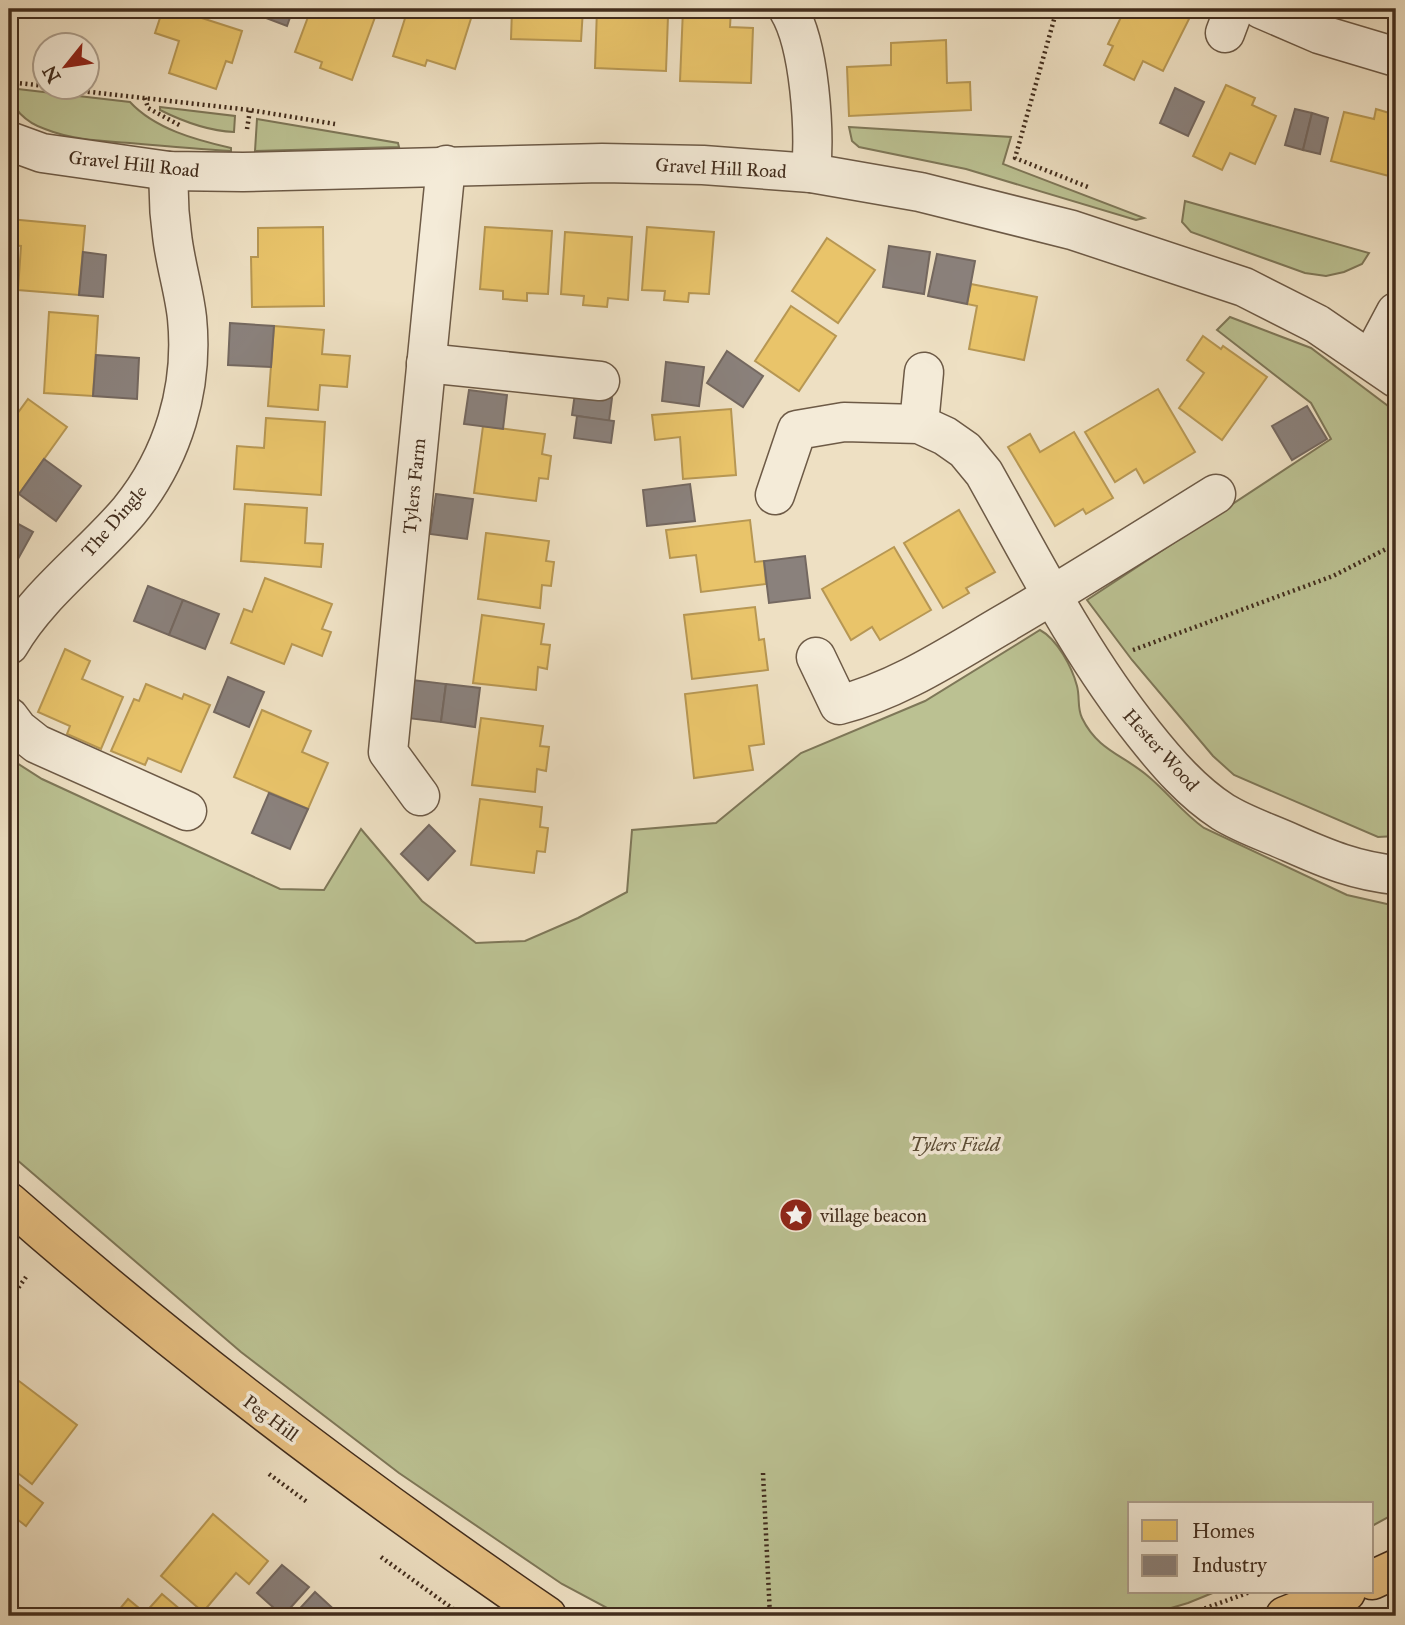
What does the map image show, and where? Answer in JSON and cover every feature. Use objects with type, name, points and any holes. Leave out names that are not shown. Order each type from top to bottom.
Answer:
[{"type":"main road","name":"Peg Hill","points":[[9,1202],[212,1373],[341,1471],[547,1616]]},
{"type":"main road","points":[[1374,1579],[1396,1569]]},
{"type":"street","points":[[788,9],[802,38],[806,63],[813,155],[811,173]]},
{"type":"street","points":[[1261,9],[1318,34],[1396,57]]},
{"type":"street","name":"Gravel Hill Road","points":[[9,141],[42,153],[169,171],[614,163],[703,165],[811,173],[932,195],[1072,230],[1244,286],[1317,324],[1384,369]]},
{"type":"street","name":"Tylers Farm","points":[[419,796],[388,752],[446,165]]},
{"type":"street","name":"The Dingle","points":[[9,645],[22,622],[128,511],[152,478],[171,442],[182,405],[189,359],[187,317],[172,236],[169,171]]},
{"type":"street","points":[[1384,369],[1396,312]]},
{"type":"street","points":[[426,363],[600,381]]},
{"type":"street","points":[[919,424],[924,372]]},
{"type":"street","name":"Hester Wood","points":[[775,495],[797,430],[844,422],[919,424],[945,436],[965,450],[984,473],[1093,664],[1123,708],[1165,760],[1195,790],[1224,813],[1340,864],[1374,873],[1396,875]]},
{"type":"street","points":[[816,657],[839,705],[864,698],[918,675],[1216,494]]},
{"type":"street","points":[[9,717],[18,729],[37,744],[187,811]]},
{"type":"path","points":[[1057,9],[1015,158],[1091,188]]},
{"type":"path","points":[[9,82],[32,84]]},
{"type":"path","points":[[102,93],[250,110],[342,125]]},
{"type":"path","points":[[1093,664],[1333,576],[1396,544]]},
{"type":"path","points":[[9,1301],[26,1277]]},
{"type":"path","points":[[763,1473],[771,1616]]},
{"type":"path","points":[[1184,1616],[1244,1594]]},
{"type":"green space","points":[[9,88],[32,91],[32,102],[102,102],[102,99],[130,102],[164,126],[190,137],[231,148],[231,151],[98,141],[55,133],[32,123],[20,114]]},
{"type":"green space","points":[[160,107],[235,116],[234,132],[196,125],[160,110]]},
{"type":"green space","points":[[257,119],[398,143],[399,147],[255,151]]},
{"type":"green space","points":[[849,127],[1011,137],[1003,164],[1144,218],[1136,220],[966,169],[859,147],[852,141]]},
{"type":"green space","points":[[1185,201],[1369,253],[1362,264],[1344,272],[1326,276],[1305,273],[1191,232],[1182,222]]},
{"type":"green space","points":[[1230,317],[1311,348],[1396,412],[1396,836],[1378,837],[1234,775],[1213,756],[1132,660],[1087,600],[1331,439],[1311,403],[1217,330]]},
{"type":"green space","name":"Tylers Field","points":[[1040,630],[1058,647],[1072,670],[1080,714],[1088,729],[1112,752],[1149,777],[1196,822],[1347,895],[1396,906],[1396,1513],[1374,1525],[1374,1502],[1128,1502],[1128,1594],[1210,1594],[1144,1616],[622,1616],[562,1584],[399,1473],[241,1352],[9,1153],[9,758],[42,779],[280,889],[324,890],[361,829],[422,901],[476,943],[525,941],[578,918],[627,892],[632,830],[716,823],[801,753],[925,701]]},
{"type":"building: Homes","points":[[163,9],[174,9],[242,31],[232,63],[226,61],[216,89],[169,73],[179,41],[155,33]]},
{"type":"building: Homes","points":[[311,9],[323,9],[343,16],[345,9],[378,9],[352,80],[320,68],[322,62],[295,52]]},
{"type":"building: Homes","points":[[408,9],[444,12],[446,9],[474,9],[455,69],[427,60],[425,66],[393,56]]},
{"type":"building: Homes","points":[[512,9],[583,9],[581,41],[511,39]]},
{"type":"building: Homes","points":[[597,9],[645,9],[645,16],[668,16],[666,71],[595,68]]},
{"type":"building: Homes","points":[[683,9],[731,9],[730,27],[753,28],[751,83],[680,81]]},
{"type":"building: Homes","points":[[1125,9],[1179,9],[1191,15],[1163,71],[1143,61],[1134,80],[1104,65],[1113,46],[1108,44]]},
{"type":"building: Homes","points":[[946,40],[947,83],[970,82],[971,110],[849,116],[847,67],[891,65],[891,43]]},
{"type":"building: Homes","points":[[1226,85],[1255,98],[1252,105],[1276,116],[1255,164],[1230,153],[1222,170],[1193,156]]},
{"type":"building: Homes","points":[[1376,109],[1396,115],[1396,148],[1389,176],[1331,161],[1344,112],[1374,119]]},
{"type":"building: Homes","points":[[9,219],[85,226],[79,295],[18,290],[21,246],[9,245]]},
{"type":"building: Homes","points":[[323,227],[324,306],[252,307],[251,257],[258,257],[258,228]]},
{"type":"building: Homes","points":[[485,227],[552,231],[548,294],[527,293],[527,301],[503,299],[503,291],[480,289]]},
{"type":"building: Homes","points":[[647,227],[714,232],[709,294],[689,293],[688,302],[664,300],[665,291],[642,290]]},
{"type":"building: Homes","points":[[565,232],[632,237],[628,300],[608,298],[607,307],[583,305],[584,296],[561,294]]},
{"type":"building: Homes","points":[[827,238],[875,270],[838,323],[792,291]]},
{"type":"building: Homes","points":[[971,284],[1037,297],[1024,360],[969,349],[977,306],[967,304]]},
{"type":"building: Homes","points":[[791,306],[836,336],[799,391],[755,361]]},
{"type":"building: Homes","points":[[49,312],[98,316],[93,396],[44,393]]},
{"type":"building: Homes","points":[[274,326],[324,330],[322,354],[350,356],[347,387],[320,385],[318,410],[268,406]]},
{"type":"building: Homes","points":[[1203,336],[1221,349],[1223,346],[1267,377],[1222,440],[1179,408],[1204,373],[1187,360]]},
{"type":"building: Homes","points":[[1158,389],[1195,452],[1144,483],[1136,469],[1115,482],[1085,432]]},
{"type":"building: Homes","points":[[28,399],[67,427],[19,494],[9,486],[9,425]]},
{"type":"building: Homes","points":[[731,409],[736,475],[683,479],[680,437],[655,440],[652,415]]},
{"type":"building: Homes","points":[[266,418],[325,422],[321,495],[234,489],[237,446],[264,448]]},
{"type":"building: Homes","points":[[483,426],[545,434],[542,454],[551,456],[548,479],[539,478],[536,501],[474,493]]},
{"type":"building: Homes","points":[[1074,432],[1113,498],[1086,514],[1083,509],[1055,526],[1008,447],[1030,434],[1040,452]]},
{"type":"building: Homes","points":[[245,504],[307,508],[305,543],[323,544],[321,567],[241,561]]},
{"type":"building: Homes","points":[[959,510],[995,572],[966,588],[969,593],[943,608],[904,543]]},
{"type":"building: Homes","points":[[750,520],[755,562],[764,561],[766,584],[701,592],[696,555],[670,558],[666,530]]},
{"type":"building: Homes","points":[[486,533],[549,541],[546,561],[554,562],[551,586],[542,585],[540,608],[478,599]]},
{"type":"building: Homes","points":[[894,547],[931,610],[880,640],[872,627],[851,640],[822,589]]},
{"type":"building: Homes","points":[[265,578],[332,604],[322,629],[331,632],[322,656],[292,644],[284,664],[231,643],[244,609],[252,612]]},
{"type":"building: Homes","points":[[755,607],[759,640],[764,639],[768,670],[692,679],[684,615]]},
{"type":"building: Homes","points":[[482,615],[544,624],[541,644],[550,645],[547,669],[538,667],[536,690],[473,683]]},
{"type":"building: Homes","points":[[65,649],[90,661],[82,679],[123,697],[101,749],[67,734],[70,726],[38,712]]},
{"type":"building: Homes","points":[[146,684],[182,699],[184,694],[210,705],[181,772],[148,758],[145,765],[111,751],[134,699],[139,701]]},
{"type":"building: Homes","points":[[757,685],[764,744],[749,746],[753,770],[694,778],[685,694]]},
{"type":"building: Homes","points":[[262,710],[311,731],[302,752],[328,763],[308,809],[234,777]]},
{"type":"building: Homes","points":[[481,718],[543,726],[540,746],[549,747],[546,771],[537,769],[535,792],[472,785]]},
{"type":"building: Homes","points":[[480,799],[542,807],[540,827],[548,828],[545,852],[537,851],[534,873],[471,865]]},
{"type":"building: Homes","points":[[15,1378],[77,1425],[32,1484],[9,1466],[9,1427],[17,1417],[9,1411],[9,1386]]},
{"type":"building: Homes","points":[[9,1477],[43,1503],[26,1526],[9,1513]]},
{"type":"building: Homes","points":[[213,1514],[268,1561],[249,1584],[236,1573],[203,1612],[161,1576]]},
{"type":"building: Homes","points":[[162,1594],[188,1616],[114,1616],[128,1599],[145,1613]]},
{"type":"building: Industry","points":[[255,9],[293,9],[287,26],[253,13]]},
{"type":"building: Industry","points":[[1175,88],[1204,102],[1188,136],[1160,123]]},
{"type":"building: Industry","points":[[1295,109],[1312,113],[1303,150],[1285,145]]},
{"type":"building: Industry","points":[[1312,113],[1328,118],[1320,154],[1303,150]]},
{"type":"building: Industry","points":[[889,246],[930,252],[924,294],[883,287]]},
{"type":"building: Industry","points":[[83,252],[106,255],[103,297],[79,295]]},
{"type":"building: Industry","points":[[937,254],[975,261],[967,304],[928,296]]},
{"type":"building: Industry","points":[[230,323],[274,326],[271,367],[228,365]]},
{"type":"building: Industry","points":[[727,351],[763,376],[743,407],[707,383]]},
{"type":"building: Industry","points":[[96,355],[139,358],[137,399],[93,396]]},
{"type":"building: Industry","points":[[666,362],[704,367],[699,406],[662,401]]},
{"type":"building: Industry","points":[[469,390],[507,395],[503,429],[464,424]]},
{"type":"building: Industry","points":[[575,393],[612,398],[609,421],[572,415]]},
{"type":"building: Industry","points":[[1307,406],[1327,439],[1292,460],[1272,426]]},
{"type":"building: Industry","points":[[577,416],[614,421],[611,443],[574,438]]},
{"type":"building: Industry","points":[[44,459],[81,486],[56,521],[19,494]]},
{"type":"building: Industry","points":[[690,484],[695,521],[647,526],[643,490]]},
{"type":"building: Industry","points":[[436,494],[473,499],[467,539],[430,534]]},
{"type":"building: Industry","points":[[9,519],[33,532],[13,568],[9,566]]},
{"type":"building: Industry","points":[[805,556],[810,598],[769,603],[764,561]]},
{"type":"building: Industry","points":[[148,586],[183,600],[169,635],[134,621]]},
{"type":"building: Industry","points":[[183,600],[219,614],[205,649],[169,635]]},
{"type":"building: Industry","points":[[228,677],[264,692],[249,727],[214,712]]},
{"type":"building: Industry","points":[[412,680],[446,684],[441,722],[407,718]]},
{"type":"building: Industry","points":[[446,684],[480,688],[475,727],[441,722]]},
{"type":"building: Industry","points":[[269,793],[308,809],[290,849],[252,833]]},
{"type":"building: Industry","points":[[429,825],[455,851],[428,880],[401,854]]},
{"type":"building: Industry","points":[[282,1565],[309,1587],[283,1616],[257,1593]]},
{"type":"building: Industry","points":[[315,1592],[340,1615],[293,1616]]},
{"type":"place","name":"village beacon","points":[[796,1215]]}]
